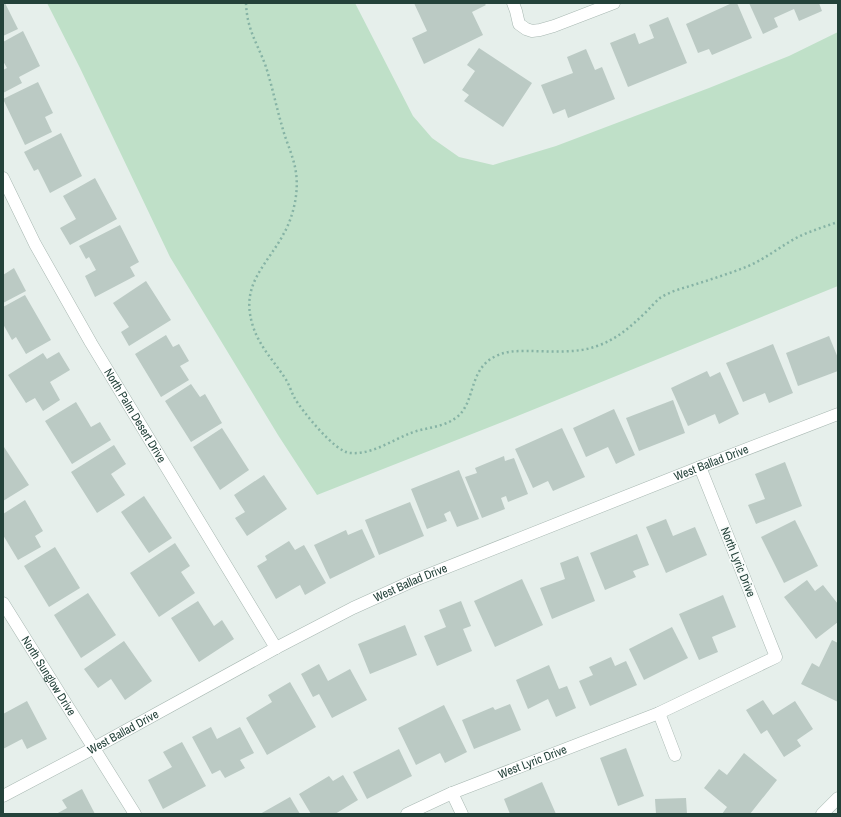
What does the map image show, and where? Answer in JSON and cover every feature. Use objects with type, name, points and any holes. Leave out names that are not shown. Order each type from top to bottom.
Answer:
[{"type":"street","points":[[512,3],[516,11],[519,24],[532,31],[554,26],[614,3]]},
{"type":"street","name":"North Palm Desert Drive","points":[[3,178],[34,244],[90,343],[276,648]]},
{"type":"street","name":"West Ballad Drive","points":[[3,796],[353,608],[415,580],[838,414]]},
{"type":"street","name":"North Lyric Drive","points":[[700,467],[776,657]]},
{"type":"street","name":"North Sunglow Drive","points":[[3,603],[135,814]]},
{"type":"street","name":"West Lyric Drive","points":[[407,814],[452,793],[659,713],[776,657]]},
{"type":"street","points":[[659,713],[675,756]]},
{"type":"street","points":[[452,793],[462,814]]},
{"type":"street","points":[[822,814],[838,798]]},
{"type":"path","points":[[246,3],[250,29],[260,50],[268,74],[296,174],[296,196],[288,224],[284,234],[253,282],[249,302],[251,322],[258,340],[272,362],[285,378],[294,398],[308,418],[335,445],[348,453],[364,452],[384,445],[412,432],[443,425],[456,418],[464,410],[478,372],[486,361],[496,355],[508,351],[572,351],[592,348],[614,340],[660,299],[672,292],[745,267],[759,261],[801,236],[838,222]]},
{"type":"green space","points":[[47,3],[355,3],[413,116],[432,138],[459,157],[493,165],[556,146],[709,88],[789,56],[838,32],[838,286],[515,417],[317,495],[278,435],[170,257],[80,68]]},
{"type":"building","points":[[3,3],[5,3],[18,29],[3,36]]},
{"type":"building","points":[[414,3],[484,3],[486,5],[472,12],[483,35],[424,64],[412,38],[427,31]]},
{"type":"building","points":[[732,3],[737,3],[752,38],[712,55],[709,49],[698,53],[686,24]]},
{"type":"building","points":[[749,3],[819,3],[822,11],[799,21],[794,9],[774,18],[778,27],[763,34]]},
{"type":"building","points":[[668,17],[687,63],[628,87],[610,43],[635,33],[639,44],[654,38],[649,25]]},
{"type":"building","points":[[23,31],[40,66],[19,77],[22,83],[3,93],[3,70],[7,68],[3,61],[3,42]]},
{"type":"building","points":[[479,48],[532,83],[503,127],[464,101],[469,95],[462,90],[475,71],[467,65]]},
{"type":"building","points":[[586,49],[595,70],[602,67],[615,99],[568,118],[565,109],[553,114],[541,85],[573,73],[567,57]]},
{"type":"building","points":[[38,82],[53,113],[45,117],[52,132],[25,145],[3,99]]},
{"type":"building","points":[[61,133],[82,176],[50,193],[38,169],[34,171],[24,152]]},
{"type":"building","points":[[95,178],[117,219],[70,245],[60,228],[76,219],[63,196]]},
{"type":"building","points":[[120,225],[139,262],[130,267],[135,276],[95,297],[85,276],[96,270],[89,257],[86,259],[79,246]]},
{"type":"building","points":[[14,268],[26,291],[3,303],[3,275]]},
{"type":"building","points":[[146,281],[171,320],[129,346],[121,332],[129,327],[113,303]]},
{"type":"building","points":[[25,295],[51,340],[26,354],[16,337],[12,340],[3,324],[3,307]]},
{"type":"building","points":[[166,335],[173,347],[179,344],[189,361],[180,366],[189,380],[161,397],[135,354]]},
{"type":"building","points":[[829,336],[838,358],[838,371],[798,386],[786,353]]},
{"type":"building","points":[[773,344],[793,393],[769,403],[765,393],[743,402],[726,363]]},
{"type":"building","points":[[59,352],[70,370],[50,382],[60,400],[43,411],[35,398],[26,403],[8,375],[43,353],[47,359]]},
{"type":"building","points":[[707,371],[710,377],[720,372],[739,414],[719,424],[715,414],[688,426],[671,388]]},
{"type":"building","points":[[191,384],[200,397],[205,394],[222,423],[191,442],[165,401]]},
{"type":"building","points":[[673,400],[685,433],[639,451],[626,418]]},
{"type":"building","points":[[76,402],[91,427],[100,422],[111,440],[72,464],[45,421]]},
{"type":"building","points":[[614,409],[635,455],[616,464],[608,447],[586,457],[573,428]]},
{"type":"building","points":[[222,428],[249,470],[220,490],[193,447]]},
{"type":"building","points":[[562,428],[585,477],[553,491],[548,481],[533,488],[515,449]]},
{"type":"building","points":[[114,445],[126,464],[111,474],[125,495],[97,513],[71,472]]},
{"type":"building","points":[[3,447],[29,485],[3,501]]},
{"type":"building","points":[[504,456],[505,461],[514,458],[528,494],[508,502],[506,496],[501,498],[505,509],[482,518],[465,477],[477,473],[475,468]]},
{"type":"building","points":[[785,462],[802,506],[756,524],[748,505],[765,499],[755,474]]},
{"type":"building","points":[[459,470],[479,519],[457,527],[450,511],[444,514],[447,521],[427,529],[411,489]]},
{"type":"building","points":[[264,475],[287,509],[247,536],[235,518],[245,512],[234,495]]},
{"type":"building","points":[[144,496],[172,538],[149,553],[121,512]]},
{"type":"building","points":[[25,500],[43,531],[35,536],[41,547],[18,560],[3,535],[3,514]]},
{"type":"building","points":[[410,502],[424,536],[379,555],[365,520]]},
{"type":"building","points":[[666,519],[673,536],[695,527],[707,555],[666,573],[646,527]]},
{"type":"building","points":[[795,520],[818,566],[784,583],[761,537]]},
{"type":"building","points":[[362,529],[375,557],[330,579],[314,545],[346,530],[348,535]]},
{"type":"building","points":[[637,534],[649,565],[633,571],[636,577],[605,590],[590,553]]},
{"type":"building","points":[[289,541],[295,550],[304,545],[326,583],[305,595],[300,585],[276,599],[257,566],[267,560],[265,556]]},
{"type":"building","points":[[175,543],[190,566],[181,572],[195,593],[159,617],[130,573]]},
{"type":"building","points":[[55,547],[80,588],[49,607],[24,566]]},
{"type":"building","points":[[578,556],[595,601],[552,619],[540,588],[565,579],[560,563]]},
{"type":"building","points":[[522,579],[543,625],[495,647],[474,601]]},
{"type":"building","points":[[807,580],[815,591],[823,585],[838,604],[838,622],[816,639],[784,597]]},
{"type":"building","points":[[88,593],[116,635],[81,658],[54,615]]},
{"type":"building","points":[[723,595],[736,627],[712,637],[718,652],[699,660],[679,614]]},
{"type":"building","points":[[198,601],[214,626],[222,620],[234,639],[199,662],[171,618]]},
{"type":"building","points":[[461,601],[471,626],[463,629],[472,651],[437,666],[424,636],[446,627],[439,610]]},
{"type":"building","points":[[405,625],[417,655],[370,674],[358,644]]},
{"type":"building","points":[[672,627],[688,658],[644,680],[629,649]]},
{"type":"building","points":[[832,640],[838,643],[838,702],[801,684],[812,663],[819,667]]},
{"type":"building","points":[[124,641],[152,681],[125,700],[111,679],[98,688],[84,669]]},
{"type":"building","points":[[611,657],[615,666],[626,661],[637,685],[590,706],[579,681],[593,675],[589,667]]},
{"type":"building","points":[[319,664],[328,681],[350,669],[367,700],[332,718],[319,694],[313,697],[301,674]]},
{"type":"building","points":[[549,665],[559,689],[567,686],[576,708],[556,717],[548,699],[528,709],[516,680]]},
{"type":"building","points":[[290,682],[316,727],[267,755],[246,718],[272,702],[268,695]]},
{"type":"building","points":[[763,700],[773,715],[795,701],[813,729],[797,740],[801,746],[784,757],[767,730],[761,734],[746,710]]},
{"type":"building","points":[[27,701],[47,739],[27,749],[22,739],[3,749],[3,714]]},
{"type":"building","points":[[510,704],[521,730],[474,749],[462,720],[493,707],[495,710]]},
{"type":"building","points":[[444,705],[467,752],[445,763],[440,753],[416,765],[398,728]]},
{"type":"building","points":[[211,727],[217,739],[240,727],[254,753],[240,760],[245,768],[225,778],[220,770],[212,774],[192,737]]},
{"type":"building","points":[[182,742],[206,786],[163,809],[148,780],[172,767],[163,752]]},
{"type":"building","points":[[626,748],[644,796],[618,806],[600,758]]},
{"type":"building","points":[[399,749],[412,776],[367,799],[353,772]]},
{"type":"building","points":[[744,753],[777,780],[750,814],[722,814],[727,807],[704,788],[719,769],[727,775]]},
{"type":"building","points":[[343,775],[358,800],[335,814],[311,814],[299,794],[329,776],[333,781]]},
{"type":"building","points":[[542,782],[556,814],[510,814],[504,799]]},
{"type":"building","points":[[82,789],[95,814],[56,814],[67,808],[62,800]]},
{"type":"building","points":[[290,797],[300,814],[260,814]]},
{"type":"building","points":[[686,798],[687,814],[656,814],[655,799]]}]
